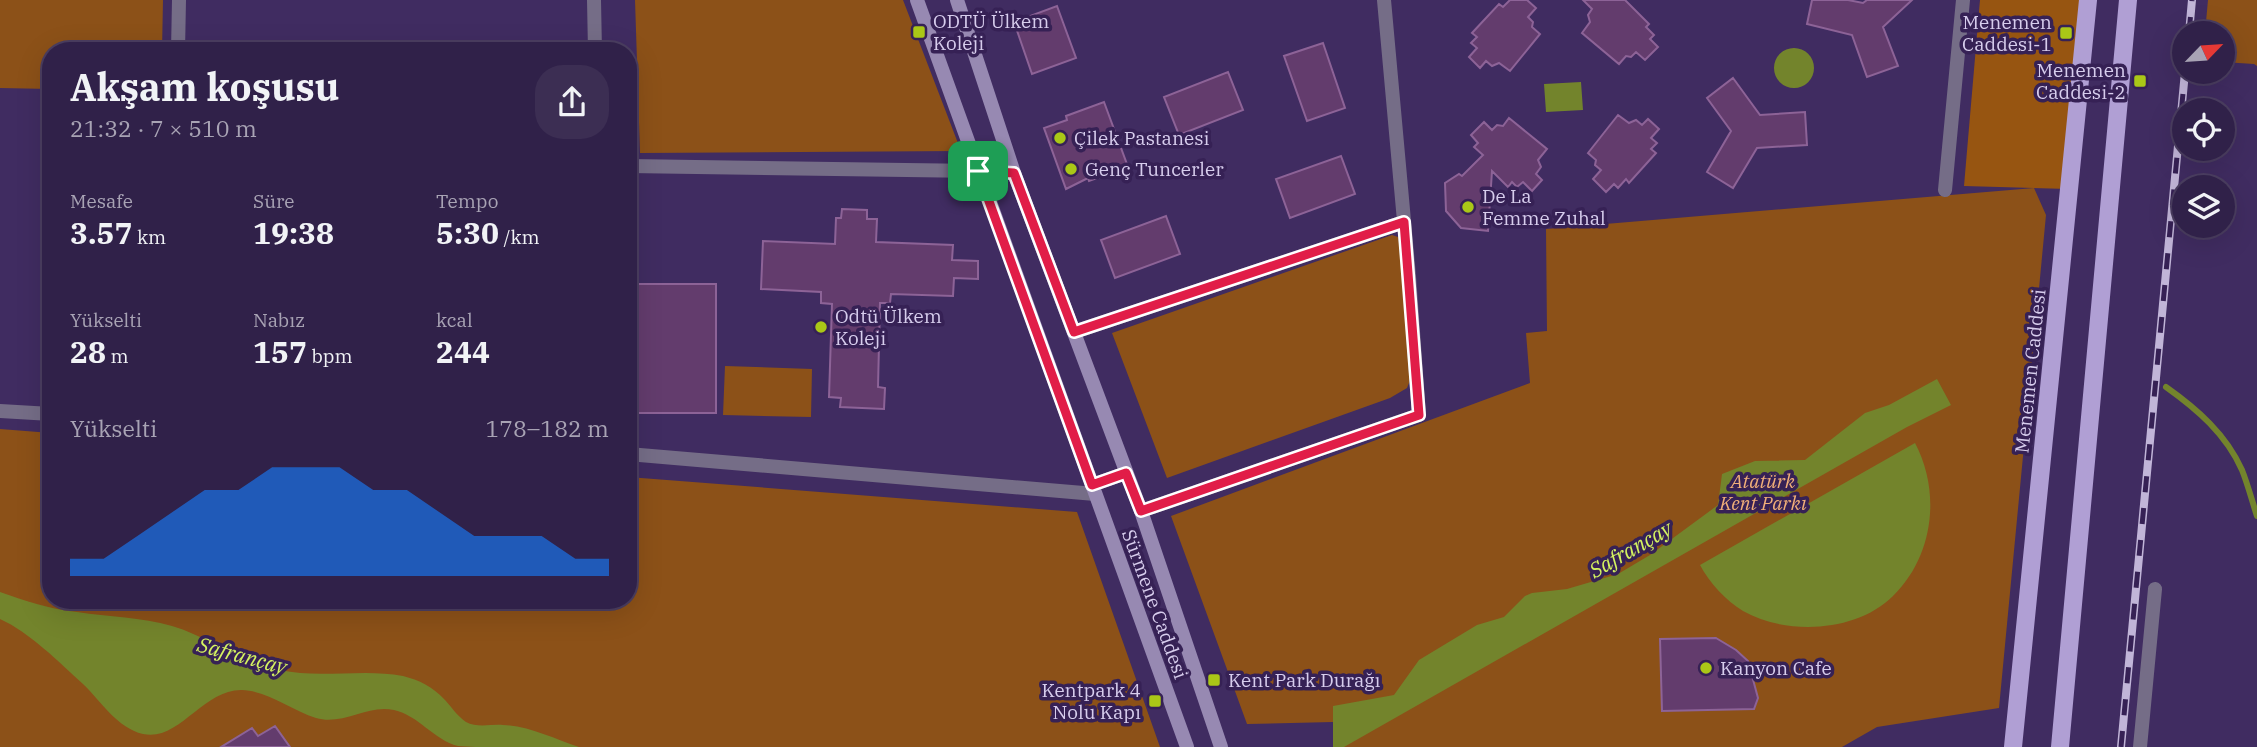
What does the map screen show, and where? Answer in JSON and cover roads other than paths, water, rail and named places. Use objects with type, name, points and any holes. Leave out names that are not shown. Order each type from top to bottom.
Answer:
[{"type":"main road","name":"Sürmene Caddesi","points":[[917,0],[1187,747]]},
{"type":"main road","name":"Sürmene Caddesi","points":[[957,0],[1014,173],[1141,511],[1221,747]]},
{"type":"main road","name":"Menemen Caddesi","points":[[2013,747],[2088,0]]},
{"type":"main road","points":[[2060,747],[2128,0]]},
{"type":"main road","points":[[978,171],[1014,173]]},
{"type":"main road","points":[[1093,490],[1126,473]]},
{"type":"street","points":[[177,42],[179,0]]},
{"type":"street","points":[[594,0],[595,42]]},
{"type":"street","points":[[1141,511],[1419,415],[1384,0]]},
{"type":"street","points":[[1945,190],[1963,0]]},
{"type":"street","points":[[637,166],[978,171]]},
{"type":"street","points":[[1074,332],[1404,222]]},
{"type":"street","points":[[0,411],[42,413]]},
{"type":"street","points":[[637,455],[1093,490]]},
{"type":"street","points":[[2140,747],[2155,589]]},
{"type":"waterway","name":"Safrançay","points":[[2166,387],[2199,413],[2228,445],[2242,470],[2257,516]]},
{"type":"railway","points":[[2190,21],[2192,0]]},
{"type":"railway","points":[[2121,747],[2184,84]]},
{"type":"place","name":"ODTÜ Ülkem Koleji","points":[[919,32]]},
{"type":"place","name":"Menemen Caddesi-1","points":[[2066,33]]},
{"type":"place","name":"Menemen Caddesi-2","points":[[2140,81]]},
{"type":"place","name":"Çilek Pastanesi","points":[[1060,138]]},
{"type":"place","name":"Genç Tuncerler","points":[[1071,169]]},
{"type":"place","name":"De La Femme Zuhal","points":[[1468,207]]},
{"type":"place","name":"Odtü Ülkem Koleji","points":[[821,327]]},
{"type":"place","name":"Kanyon Cafe","points":[[1706,668]]},
{"type":"place","name":"Kent Park Durağı","points":[[1214,680]]},
{"type":"place","name":"Kentpark 4 Nolu Kapı","points":[[1155,701]]},
{"type":"park label","name":"Atatürk Kent Parkı","points":[[1763,492]]}]
